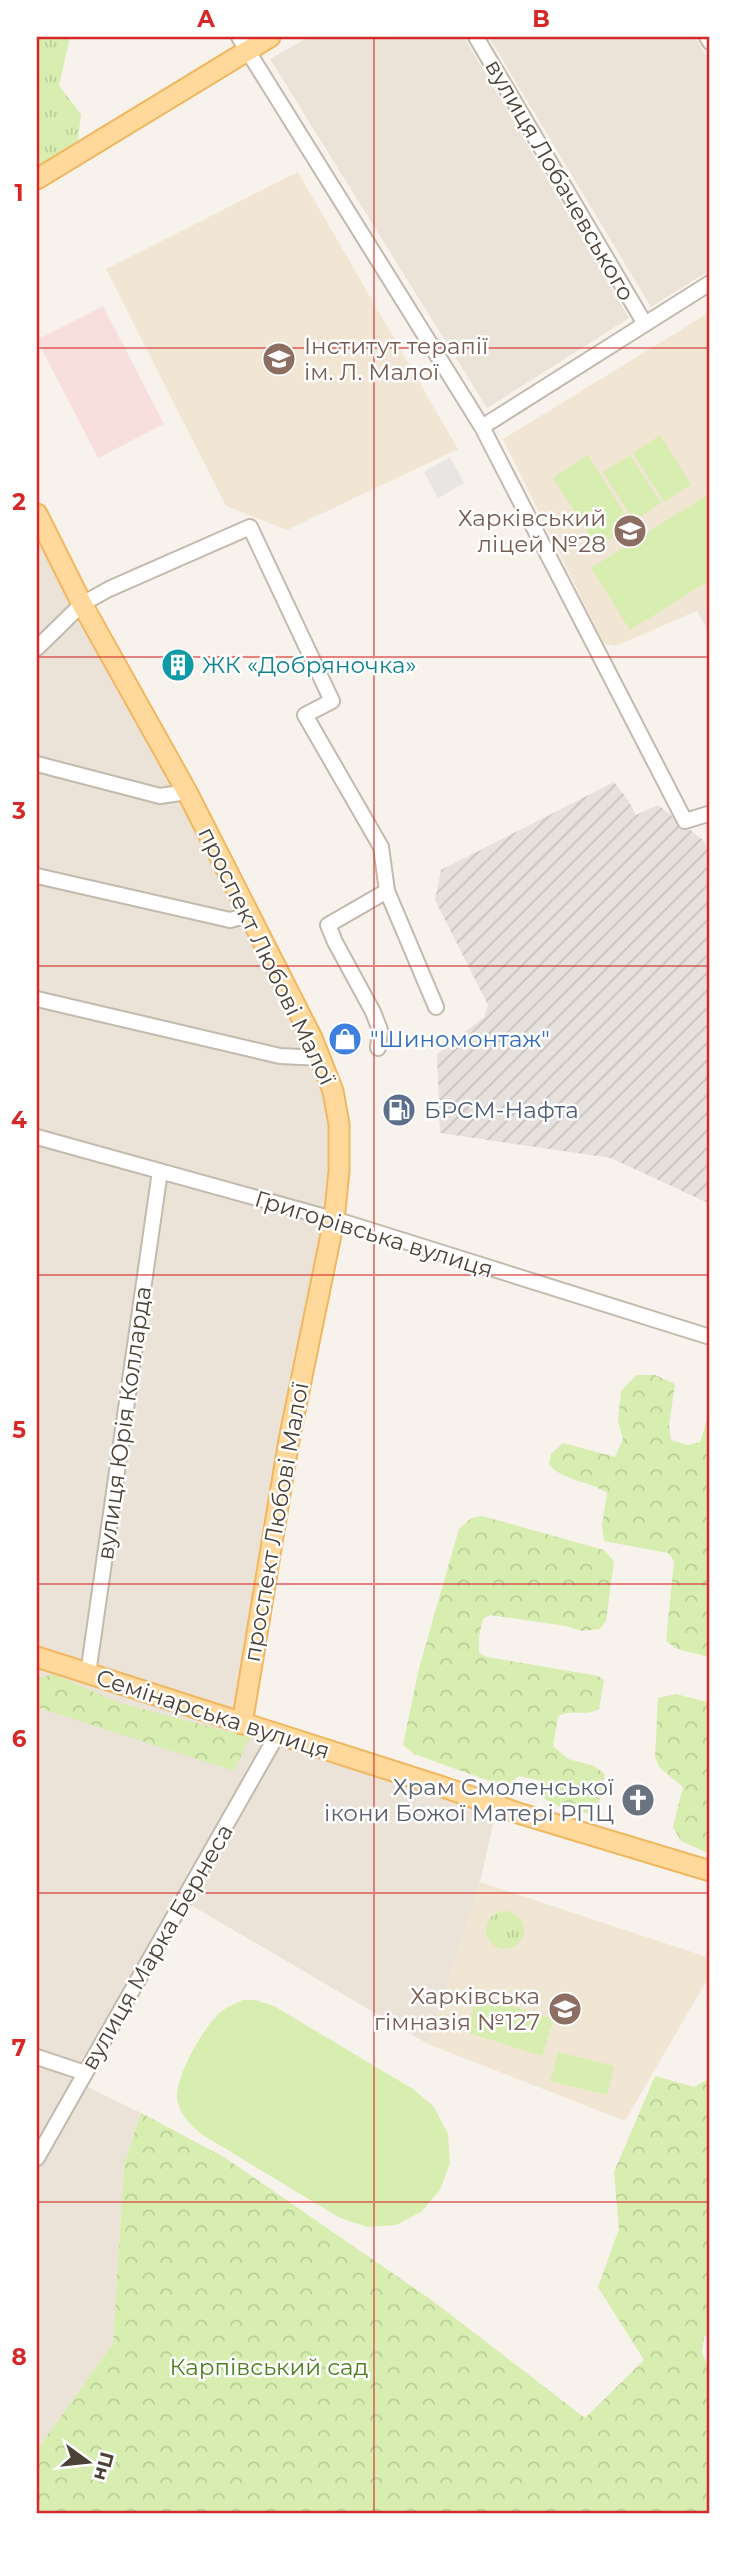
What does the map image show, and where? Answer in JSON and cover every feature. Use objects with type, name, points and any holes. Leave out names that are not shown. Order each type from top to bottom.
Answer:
[{"type":"main road","points":[[37,179],[243,43],[270,37]]},
{"type":"main road","name":"проспект Любові Малої","points":[[37,514],[82,604],[187,792],[321,1058],[339,1124],[339,1171],[334,1220],[289,1440],[242,1724]]},
{"type":"main road","name":"Семінарська вулиця","points":[[37,1657],[518,1813],[710,1871]]},
{"type":"street","name":"вулиця Лобачевського","points":[[476,37],[645,324]]},
{"type":"street","points":[[707,37],[710,42]]},
{"type":"street","points":[[243,43],[482,427],[685,821],[708,814]]},
{"type":"street","points":[[482,427],[710,283]]},
{"type":"street","points":[[37,648],[82,604],[109,589],[250,527],[332,701],[306,715],[381,847],[387,891],[436,1007]]},
{"type":"street","points":[[37,764],[160,796],[187,792]]},
{"type":"street","points":[[37,876],[230,920],[250,915]]},
{"type":"street","points":[[378,1048],[380,1030],[373,1012],[328,925],[387,891]]},
{"type":"street","points":[[37,999],[280,1056],[321,1058]]},
{"type":"street","name":"Григорівська вулиця","points":[[37,1137],[334,1220],[710,1337]]},
{"type":"street","name":"вулиця Юрія Колларда","points":[[88,1674],[160,1171]]},
{"type":"street","name":"вулиця Марка Бернеса","points":[[37,2158],[277,1735]]},
{"type":"street","points":[[37,2057],[85,2073]]},
{"type":"shaded area","points":[[309,37],[464,37],[629,318],[487,408],[270,59]]},
{"type":"shaded area","points":[[489,37],[695,37],[710,63],[710,270],[651,307]]},
{"type":"shaded area","name":"Інститут терапії ім. Л. Малої","points":[[298,172],[458,449],[287,530],[226,506],[106,269]]},
{"type":"shaded area","points":[[103,306],[164,424],[98,458],[37,340]]},
{"type":"shaded area","name":"Харківський ліцей №28","points":[[710,312],[710,605],[616,646],[604,644],[503,439]]},
{"type":"shaded area","points":[[450,457],[464,483],[438,498],[424,472]]},
{"type":"shaded area","points":[[37,529],[70,598],[249,930],[315,1064],[331,1124],[331,1185],[238,1710],[37,1646]]},
{"type":"shaded area","points":[[710,603],[710,634],[696,609]]},
{"type":"shaded area","points":[[614,782],[636,815],[658,805],[703,840],[710,855],[710,1204],[611,1158],[440,1133],[437,1054],[484,1017],[488,1005],[435,900],[441,870]]},
{"type":"shaded area","points":[[37,1665],[495,1815],[480,1882],[428,2044],[177,1897],[71,2079],[141,2113],[124,2164],[113,2343],[37,2450]]},
{"type":"shaded area","name":"Харківська гімназія №127","points":[[480,1882],[710,1958],[710,1975],[625,2121],[428,2044]]},
{"type":"green space","points":[[37,37],[70,37],[59,86],[81,114],[76,157],[37,179]]},
{"type":"green space","points":[[660,435],[691,484],[664,502],[633,453]]},
{"type":"green space","points":[[588,455],[632,525],[597,547],[553,478]]},
{"type":"green space","points":[[630,455],[661,503],[634,521],[603,472]]},
{"type":"green space","points":[[707,495],[710,501],[710,580],[630,630],[591,568]]},
{"type":"green space","points":[[636,1375],[655,1375],[675,1384],[669,1425],[671,1440],[688,1445],[700,1442],[710,1411],[710,1657],[677,1649],[666,1641],[674,1561],[668,1553],[604,1541],[602,1525],[607,1493],[561,1474],[549,1464],[551,1454],[563,1443],[615,1457],[623,1439],[618,1421],[621,1391]]},
{"type":"green space","points":[[482,1516],[604,1550],[614,1561],[606,1621],[600,1629],[582,1631],[566,1626],[490,1615],[483,1619],[479,1636],[479,1653],[487,1657],[598,1676],[604,1680],[599,1709],[558,1716],[553,1746],[568,1759],[594,1766],[605,1774],[599,1803],[591,1814],[560,1807],[542,1797],[542,1785],[538,1780],[519,1776],[509,1785],[503,1786],[414,1754],[403,1745],[419,1668],[459,1529],[471,1518]]},
{"type":"green space","points":[[53,1674],[119,1703],[250,1737],[234,1771],[37,1707],[39,1678]]},
{"type":"green space","points":[[676,1694],[710,1703],[710,1854],[681,1841],[673,1827],[683,1787],[659,1767],[655,1757],[658,1698]]},
{"type":"green space","points":[[505,1911],[519,1916],[524,1930],[519,1944],[505,1949],[491,1944],[486,1930],[491,1916]]},
{"type":"green space","points":[[477,1995],[554,2019],[542,2056],[466,2032]]},
{"type":"green space","points":[[243,2000],[255,2000],[274,2006],[413,2089],[434,2107],[448,2134],[450,2163],[440,2190],[421,2212],[396,2225],[368,2227],[340,2218],[201,2134],[189,2122],[180,2109],[177,2098],[186,2063],[216,2017]]},
{"type":"green space","points":[[558,2052],[614,2066],[607,2095],[550,2081]]},
{"type":"green space","name":"Карпівський сад","points":[[655,2076],[694,2087],[710,2078],[710,2334],[704,2337],[702,2353],[710,2369],[710,2513],[37,2513],[37,2450],[113,2343],[124,2164],[141,2113],[224,2157],[433,2301],[585,2418],[644,2360],[598,2287],[619,2229],[614,2172]]},
{"type":"place","name":"Інститут терапії ім. Л. Малої","points":[[279,359]]},
{"type":"place","name":"Харківський ліцей №28","points":[[630,531]]},
{"type":"place","name":"ЖК «Добряночка»","points":[[178,665]]},
{"type":"place","name":"\"Шиномонтаж\"","points":[[345,1039]]},
{"type":"place","name":"БРСМ-Нафта","points":[[399,1110]]},
{"type":"place","name":"Храм Смоленської ікони Божої Матері РПЦ","points":[[638,1800]]},
{"type":"place","name":"Харківська гімназія №127","points":[[565,2009]]}]
